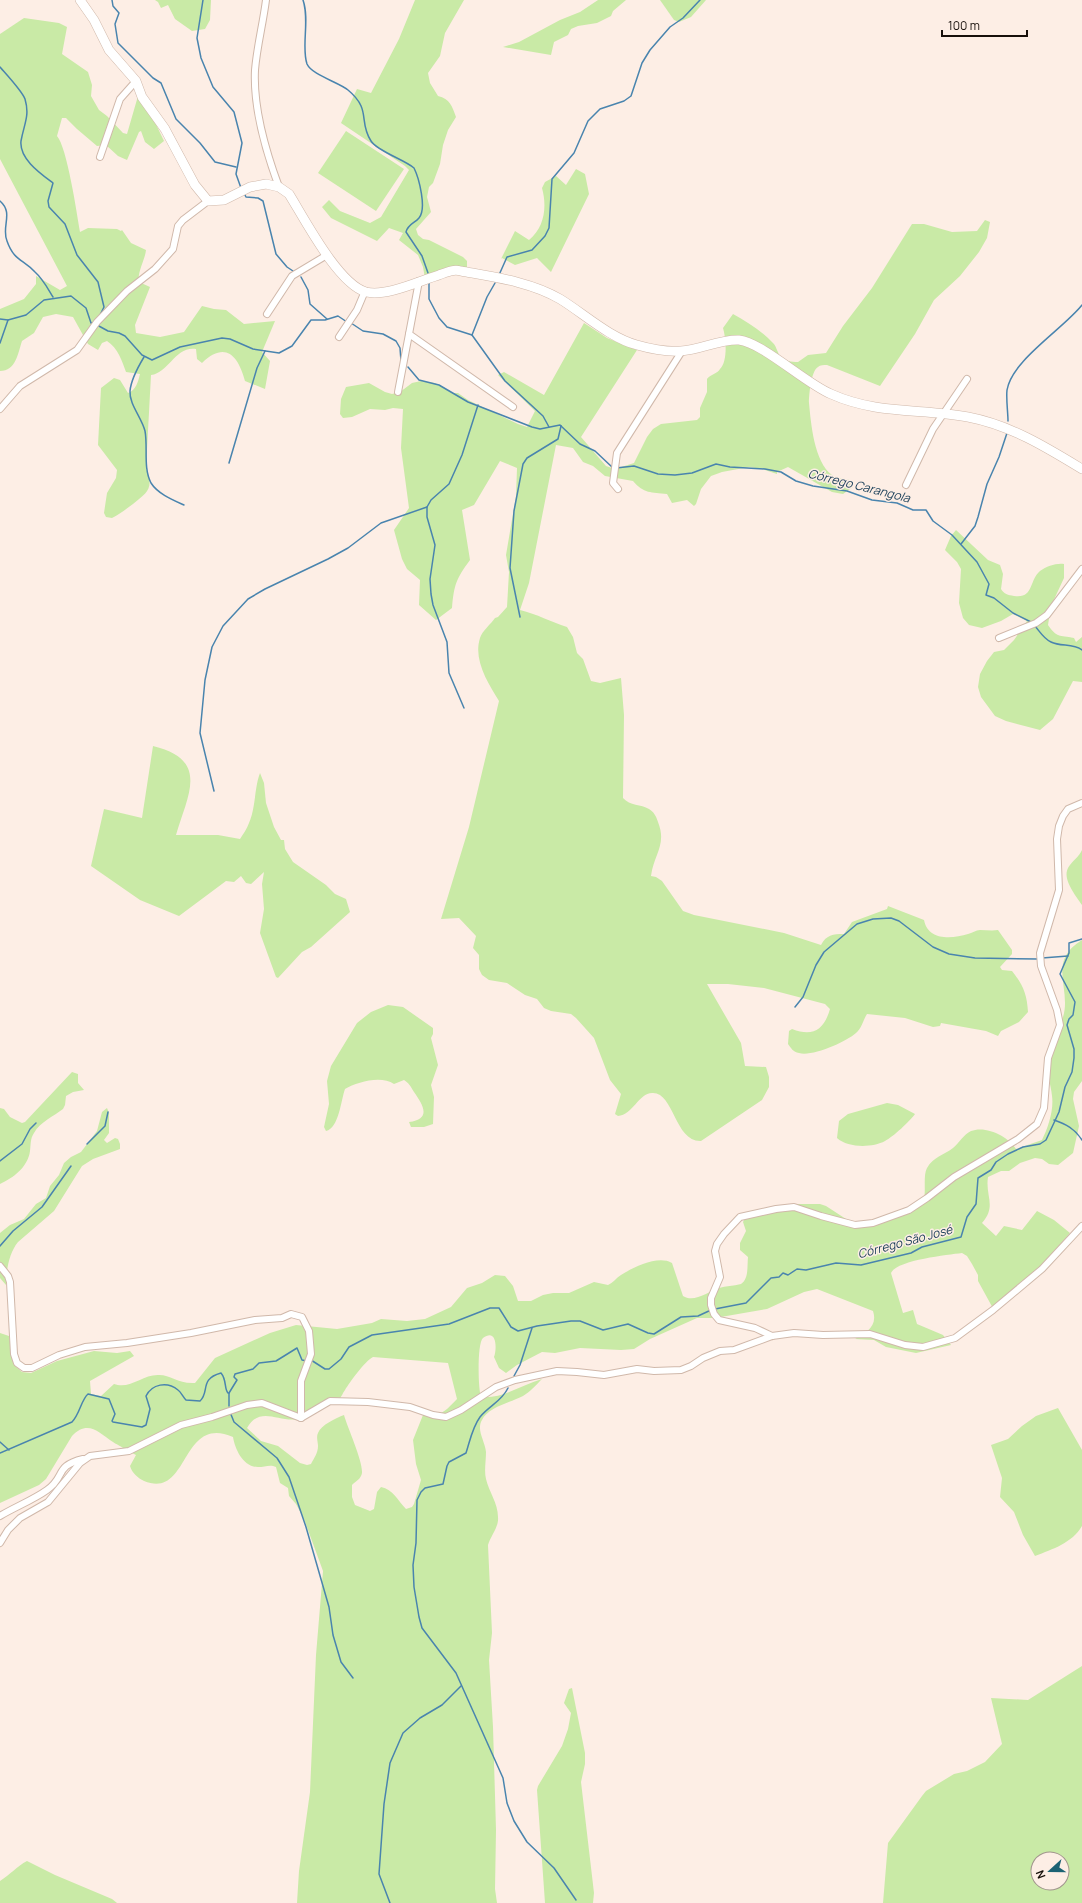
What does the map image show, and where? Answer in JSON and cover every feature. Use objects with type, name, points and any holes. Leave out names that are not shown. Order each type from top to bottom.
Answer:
[{"type":"street","points":[[80,0],[94,20],[109,50],[136,81],[142,97],[165,129],[195,185],[208,201]]},
{"type":"street","points":[[266,0],[258,41],[255,87],[265,151],[279,187]]},
{"type":"street","points":[[100,157],[120,99],[136,81]]},
{"type":"street","points":[[0,409],[20,386],[77,350],[96,324],[127,291],[155,269],[174,249],[178,226],[183,220],[208,201],[224,200],[250,187],[266,184],[279,187],[289,194],[327,255],[345,279],[365,292],[382,292],[455,270],[536,288],[560,300],[592,322],[634,344],[661,350],[682,351],[731,341],[743,341],[768,354],[815,385],[842,399],[871,408],[943,413],[986,421],[1017,433],[1082,469]]},
{"type":"street","points":[[267,314],[292,276],[327,255]]},
{"type":"street","points":[[398,392],[419,281]]},
{"type":"street","points":[[339,337],[357,310],[365,292]]},
{"type":"street","points":[[409,334],[514,407]]},
{"type":"street","points":[[618,489],[613,483],[617,453],[682,351]]},
{"type":"street","points":[[906,486],[923,448],[943,413],[967,379]]},
{"type":"street","points":[[999,638],[1033,624],[1047,615],[1082,569]]},
{"type":"street","points":[[772,1336],[755,1328],[719,1320],[714,1314],[710,1305],[711,1298],[720,1277],[715,1251],[717,1244],[740,1217],[776,1209],[794,1207],[855,1225],[873,1222],[909,1210],[954,1177],[1018,1139],[1037,1124],[1044,1108],[1048,1058],[1060,1025],[1057,1010],[1039,959],[1059,890],[1057,839],[1059,826],[1068,809],[1082,803]]},
{"type":"street","points":[[301,1418],[330,1401],[368,1402],[410,1407],[433,1415],[446,1417],[461,1410],[496,1387],[515,1380],[557,1371],[604,1375],[637,1369],[654,1371],[681,1370],[720,1351],[734,1350],[772,1336],[794,1333],[823,1335],[870,1334],[905,1345],[923,1347],[955,1338],[993,1310],[1042,1269],[1082,1226]]},
{"type":"street","points":[[0,1266],[8,1276],[10,1282],[14,1354],[17,1363],[24,1368],[32,1368],[59,1355],[86,1347],[127,1343],[191,1333],[255,1320],[282,1318],[291,1314],[302,1317],[309,1331],[310,1357],[301,1381],[301,1418]]},
{"type":"street","points":[[0,1516],[50,1488],[67,1464],[103,1453],[129,1451],[181,1424],[212,1417],[248,1405],[262,1403],[301,1418]]},
{"type":"street","points":[[0,1543],[8,1530],[20,1518],[48,1502],[72,1471],[87,1458]]},
{"type":"green space","points":[[155,0],[211,0],[210,20],[205,29],[192,31],[175,19],[168,5],[161,8]]},
{"type":"green space","points":[[415,0],[464,0],[445,33],[440,56],[428,73],[430,83],[438,96],[448,101],[452,106],[456,117],[448,130],[443,145],[440,164],[433,183],[429,187],[427,197],[431,212],[416,229],[418,235],[423,239],[429,240],[463,257],[467,261],[467,270],[425,278],[423,267],[418,255],[399,240],[403,233],[389,228],[377,241],[331,218],[322,207],[329,200],[340,211],[370,223],[381,217],[409,170],[341,123],[357,89],[371,93],[399,39]]},
{"type":"green space","points":[[598,0],[626,0],[613,11],[611,16],[597,23],[578,26],[571,29],[568,35],[554,42],[551,55],[503,47],[519,42],[560,20],[580,12]]},
{"type":"green space","points":[[660,0],[706,0],[691,17],[679,22],[674,20]]},
{"type":"green space","points":[[24,18],[59,23],[67,27],[62,54],[88,72],[92,85],[91,96],[99,110],[107,116],[123,133],[127,134],[138,96],[150,112],[164,141],[154,149],[145,142],[141,131],[139,132],[127,160],[118,156],[106,145],[97,146],[66,118],[62,118],[57,136],[61,143],[68,166],[80,232],[88,228],[122,230],[131,243],[146,250],[139,274],[139,282],[150,287],[135,325],[136,333],[160,337],[184,332],[202,306],[226,310],[244,324],[275,321],[262,352],[270,361],[265,389],[245,381],[239,364],[230,354],[224,352],[210,356],[202,363],[197,359],[196,349],[189,349],[177,355],[163,370],[151,375],[146,468],[149,481],[148,489],[146,493],[133,504],[112,518],[106,517],[104,513],[107,493],[116,478],[117,470],[98,445],[101,388],[114,378],[120,380],[128,393],[131,392],[135,388],[140,374],[126,372],[117,351],[107,341],[102,343],[98,350],[88,344],[73,317],[56,314],[43,317],[34,333],[22,341],[18,356],[13,365],[10,368],[0,371],[0,309],[24,299],[36,284],[36,276],[60,290],[67,286],[0,159],[0,34]]},
{"type":"green space","points":[[346,131],[404,169],[376,211],[318,173]]},
{"type":"green space","points":[[576,169],[585,174],[589,194],[551,272],[537,258],[515,265],[502,258],[501,259],[515,231],[529,240],[538,229],[543,216],[544,195],[542,188],[545,182],[556,176],[566,185]]},
{"type":"green space","points":[[985,220],[990,222],[987,238],[979,252],[960,276],[934,300],[915,334],[880,386],[827,365],[819,366],[814,373],[809,395],[809,403],[812,431],[817,452],[826,469],[832,475],[849,480],[853,487],[843,494],[832,492],[788,467],[777,472],[777,474],[762,469],[749,467],[722,472],[711,476],[701,489],[694,506],[687,500],[672,503],[667,494],[644,490],[633,481],[605,476],[593,466],[583,462],[573,448],[556,445],[529,583],[520,610],[567,627],[573,637],[577,653],[583,659],[591,681],[600,683],[621,678],[624,715],[623,798],[632,804],[649,809],[656,816],[660,830],[661,843],[651,876],[662,881],[683,911],[694,915],[784,933],[821,945],[825,939],[830,936],[844,934],[852,922],[887,909],[888,906],[924,920],[926,927],[930,932],[942,937],[962,936],[978,930],[998,930],[1012,950],[1012,954],[1000,967],[1002,970],[1012,971],[1019,981],[1027,1000],[1028,1012],[1019,1022],[1001,1031],[998,1036],[986,1031],[941,1023],[940,1026],[933,1027],[905,1018],[867,1014],[860,1029],[851,1037],[829,1048],[805,1054],[792,1050],[788,1044],[789,1031],[792,1029],[812,1032],[821,1027],[828,1016],[830,1009],[825,1004],[764,988],[728,984],[707,984],[741,1043],[745,1066],[766,1067],[769,1077],[769,1087],[762,1100],[701,1141],[692,1139],[685,1134],[671,1108],[660,1095],[653,1093],[644,1096],[628,1112],[618,1116],[615,1114],[621,1094],[610,1080],[594,1038],[571,1014],[551,1011],[544,1008],[537,999],[525,995],[507,983],[489,980],[482,975],[479,969],[479,955],[473,948],[476,936],[459,918],[441,919],[469,827],[499,701],[490,687],[483,671],[478,655],[478,646],[483,633],[495,618],[498,617],[507,607],[509,572],[506,555],[516,496],[517,468],[500,461],[474,505],[462,510],[470,560],[456,582],[452,608],[436,620],[419,605],[420,580],[407,569],[402,559],[394,530],[409,508],[401,448],[403,409],[370,409],[352,417],[343,418],[340,414],[341,399],[346,387],[369,383],[385,392],[392,394],[400,392],[412,383],[421,381],[435,383],[452,393],[458,393],[468,400],[527,427],[535,411],[498,375],[504,372],[544,395],[584,323],[607,338],[637,350],[581,437],[606,466],[615,469],[634,463],[647,437],[653,429],[661,424],[697,420],[700,417],[700,408],[707,392],[707,379],[719,371],[723,365],[725,355],[725,338],[723,328],[733,314],[769,339],[781,357],[786,360],[798,362],[808,355],[826,353],[843,326],[872,288],[912,224],[924,224],[952,232],[977,231]]},
{"type":"green space","points":[[956,530],[988,560],[1000,565],[1003,574],[1001,589],[1008,595],[1025,595],[1040,571],[1052,565],[1064,564],[1064,578],[1051,606],[1048,625],[1056,634],[1074,638],[1076,642],[1082,637],[1082,682],[1073,681],[1053,719],[1040,730],[1006,721],[995,716],[981,697],[978,687],[980,674],[987,661],[994,652],[1004,650],[1014,640],[1027,621],[1013,614],[1001,621],[982,628],[969,625],[963,618],[959,603],[961,569],[957,562],[945,550],[951,536]]},
{"type":"green space","points":[[153,746],[171,752],[183,760],[189,770],[189,793],[176,835],[218,835],[240,839],[251,817],[260,773],[264,783],[266,803],[274,827],[281,840],[284,840],[285,849],[293,862],[326,885],[335,894],[346,899],[350,912],[311,947],[302,952],[278,978],[276,977],[260,933],[264,909],[262,884],[264,872],[251,884],[246,883],[241,876],[234,882],[226,881],[179,916],[140,900],[91,866],[104,809],[142,818]]},
{"type":"green space","points":[[1082,850],[1082,905],[1070,887],[1067,872],[1068,868]]},
{"type":"green space","points":[[1082,940],[1082,1081],[1074,1092],[1073,1099],[1079,1126],[1073,1153],[1058,1165],[1049,1164],[1042,1159],[1035,1158],[1020,1163],[1009,1171],[1001,1171],[988,1177],[987,1184],[990,1206],[989,1211],[982,1223],[996,1236],[1004,1226],[1022,1230],[1037,1211],[1054,1220],[1070,1233],[1025,1284],[995,1312],[978,1281],[978,1275],[972,1264],[967,1256],[962,1253],[912,1261],[895,1268],[891,1273],[903,1313],[913,1310],[917,1324],[943,1335],[951,1345],[916,1353],[886,1347],[874,1340],[855,1339],[867,1331],[872,1325],[874,1321],[873,1311],[817,1289],[804,1292],[767,1309],[715,1318],[697,1318],[650,1339],[634,1349],[621,1350],[580,1348],[555,1353],[542,1352],[517,1365],[506,1373],[499,1368],[494,1357],[496,1349],[495,1341],[491,1336],[483,1338],[479,1357],[481,1397],[504,1394],[542,1379],[523,1396],[501,1405],[489,1412],[485,1415],[480,1424],[480,1432],[486,1452],[485,1469],[487,1484],[498,1512],[496,1528],[488,1545],[492,1633],[489,1660],[493,1727],[496,1830],[495,1889],[497,1903],[297,1903],[299,1871],[310,1792],[316,1655],[323,1571],[304,1519],[296,1504],[289,1496],[288,1488],[280,1483],[276,1467],[258,1467],[248,1464],[238,1452],[233,1437],[216,1433],[203,1437],[194,1446],[170,1479],[159,1484],[144,1481],[132,1471],[130,1466],[136,1455],[128,1453],[123,1448],[93,1429],[83,1428],[72,1436],[46,1479],[39,1485],[0,1503],[0,1333],[9,1336],[14,1365],[22,1372],[31,1373],[57,1361],[94,1351],[117,1353],[130,1351],[134,1356],[90,1381],[91,1394],[101,1396],[114,1384],[131,1384],[153,1375],[163,1375],[184,1382],[195,1383],[215,1358],[270,1333],[296,1325],[337,1329],[372,1323],[381,1319],[407,1321],[425,1319],[451,1307],[467,1288],[482,1283],[495,1275],[505,1276],[513,1286],[518,1301],[531,1301],[543,1295],[553,1293],[569,1293],[594,1282],[608,1285],[632,1269],[646,1263],[660,1260],[672,1263],[683,1296],[687,1298],[696,1298],[719,1288],[741,1284],[744,1282],[746,1276],[748,1257],[740,1250],[740,1243],[746,1231],[743,1222],[745,1218],[765,1215],[796,1204],[820,1204],[826,1206],[846,1219],[862,1226],[894,1215],[924,1199],[925,1175],[929,1164],[953,1148],[966,1134],[971,1131],[983,1130],[996,1133],[1008,1140],[1016,1149],[1042,1140],[1052,1107],[1046,1060],[1048,1048],[1063,1017],[1065,996],[1062,976],[1063,966],[1065,957],[1071,948]],"holes":[[[373,1357],[448,1363],[457,1399],[446,1410],[439,1414],[429,1416],[423,1415],[413,1440],[416,1464],[421,1480],[414,1504],[412,1507],[406,1509],[389,1490],[381,1487],[377,1492],[374,1509],[370,1511],[355,1505],[352,1497],[352,1485],[361,1477],[362,1468],[344,1415],[322,1427],[317,1436],[317,1453],[311,1464],[307,1465],[300,1463],[278,1446],[261,1441],[247,1428],[252,1421],[258,1417],[270,1416],[291,1420],[298,1419],[308,1416],[337,1401],[358,1372]]]},
{"type":"green space","points":[[388,1005],[403,1007],[433,1028],[431,1038],[438,1065],[431,1085],[434,1097],[433,1124],[424,1127],[411,1127],[409,1122],[421,1118],[424,1111],[410,1085],[406,1081],[404,1080],[394,1084],[383,1080],[369,1080],[345,1089],[337,1119],[334,1125],[326,1131],[324,1127],[329,1104],[327,1081],[331,1066],[357,1023],[371,1012]]},
{"type":"green space","points":[[72,1072],[78,1074],[78,1083],[84,1090],[73,1092],[66,1096],[63,1109],[43,1122],[34,1133],[31,1139],[29,1157],[23,1167],[10,1179],[0,1184],[0,1108],[4,1109],[10,1117],[22,1123],[25,1122]]},
{"type":"green space","points":[[887,1103],[898,1105],[915,1114],[901,1129],[888,1139],[874,1145],[860,1146],[847,1144],[837,1138],[839,1121],[848,1114]]},
{"type":"green space","points":[[107,1108],[109,1113],[109,1133],[104,1140],[107,1143],[115,1138],[118,1139],[120,1149],[93,1159],[82,1166],[54,1211],[18,1242],[12,1251],[6,1285],[0,1278],[0,1233],[10,1225],[24,1219],[36,1204],[46,1198],[50,1186],[59,1175],[64,1163],[71,1157],[81,1152],[97,1131],[102,1112]]},
{"type":"green space","points":[[1058,1408],[1082,1450],[1082,1526],[1073,1537],[1067,1541],[1055,1548],[1035,1556],[1023,1535],[1014,1512],[1000,1497],[1002,1478],[991,1445],[1008,1439],[1036,1416]]},
{"type":"green space","points":[[1082,1666],[1082,1903],[883,1903],[888,1843],[922,1796],[926,1791],[954,1774],[967,1771],[985,1762],[1002,1744],[991,1698],[1028,1700]]},
{"type":"green space","points":[[572,1688],[585,1753],[585,1764],[581,1782],[594,1893],[593,1903],[545,1903],[537,1790],[562,1746],[568,1729],[571,1713],[564,1703],[569,1689]]},
{"type":"green space","points":[[27,1861],[55,1875],[112,1899],[117,1903],[0,1903],[0,1881]]},
{"type":"waterway","points":[[112,0],[113,6],[119,13],[115,24],[118,43],[153,78],[161,83],[176,119],[200,143],[215,162],[236,167]]},
{"type":"waterway","points":[[203,0],[197,38],[201,58],[213,87],[234,112],[242,143],[236,174],[241,188]]},
{"type":"waterway","points":[[303,0],[306,16],[305,57],[307,64],[314,72],[344,87],[355,97],[362,110],[367,134],[374,145],[414,168],[420,186],[422,208],[419,218],[410,225],[406,232],[422,256],[428,273]]},
{"type":"waterway","points":[[499,275],[507,257],[532,250],[545,236],[549,228],[552,179],[574,153],[588,121],[600,109],[624,101],[631,96],[642,63],[650,50],[670,27],[683,18],[700,0]]},
{"type":"waterway","points":[[0,67],[25,99],[27,115],[21,141],[23,154],[32,165],[53,183],[48,201],[49,207],[65,224],[77,255],[98,282],[104,307],[100,315]]},
{"type":"waterway","points":[[244,193],[246,197],[258,198],[263,201],[276,254],[287,267],[293,271]]},
{"type":"waterway","points":[[0,201],[6,210],[7,215],[5,231],[10,248],[16,256],[31,268],[40,278],[53,297]]},
{"type":"waterway","points":[[301,277],[308,290],[310,304],[327,319]]},
{"type":"waterway","points":[[429,282],[429,299],[439,318],[447,327],[472,335],[505,381],[543,416],[549,427]]},
{"type":"waterway","points":[[472,335],[487,297],[495,283]]},
{"type":"waterway","name":"Córrego Carangola","points":[[0,319],[8,320],[26,315],[44,300],[71,296],[86,308],[91,323],[94,323]]},
{"type":"waterway","points":[[1008,421],[1007,390],[1018,367],[1082,305]]},
{"type":"waterway","name":"Córrego Carangola","points":[[97,325],[108,331],[125,336],[142,355],[152,360],[180,347],[222,338],[230,339],[253,349],[279,353],[292,346],[311,320],[325,320],[338,316],[347,322]]},
{"type":"waterway","points":[[0,343],[8,320]]},
{"type":"waterway","name":"Córrego Carangola","points":[[351,323],[363,331],[383,334],[396,341],[400,348],[401,361]]},
{"type":"waterway","points":[[229,463],[257,368],[265,351]]},
{"type":"waterway","points":[[144,357],[133,378],[130,396],[145,431],[147,471],[154,487],[166,496],[184,505]]},
{"type":"waterway","name":"Córrego Carangola","points":[[408,367],[419,380],[439,385],[468,402],[532,427],[540,429],[561,426]]},
{"type":"waterway","points":[[464,708],[449,673],[447,642],[433,605],[430,579],[435,545],[427,517],[427,507],[431,500],[449,484],[462,455],[478,405]]},
{"type":"waterway","name":"Córrego Carangola","points":[[561,426],[580,444],[595,451],[612,467]]},
{"type":"waterway","points":[[520,617],[510,568],[514,511],[523,464],[527,458],[558,439],[561,426]]},
{"type":"waterway","points":[[961,544],[975,526],[987,484],[999,457],[1007,433]]},
{"type":"waterway","name":"Córrego Carangola","points":[[616,468],[634,466],[658,474],[675,475],[692,473],[716,464],[730,467],[765,469],[781,472],[796,481],[813,486],[847,491],[872,500],[897,503],[913,510],[926,510],[933,521],[952,535],[977,562],[989,584],[986,595],[994,598],[1013,613],[1031,622]]},
{"type":"waterway","points":[[214,791],[200,733],[205,680],[212,647],[223,626],[248,599],[265,589],[348,548],[381,523],[427,507]]},
{"type":"waterway","name":"Córrego Carangola","points":[[1035,626],[1049,641],[1075,646],[1082,650]]},
{"type":"waterway","points":[[795,1007],[803,997],[816,965],[824,952],[857,924],[873,919],[891,918],[899,921],[933,947],[949,954],[975,958],[1038,959]]},
{"type":"waterway","name":"Córrego São José","points":[[715,1309],[746,1303],[771,1278],[779,1277],[783,1273],[788,1275],[797,1269],[806,1270],[836,1263],[861,1265],[911,1253],[922,1247],[961,1237],[967,1217],[976,1204],[978,1178],[991,1170],[996,1162],[1008,1154],[1023,1147],[1040,1144],[1046,1140],[1059,1112],[1065,1087],[1072,1072],[1074,1049],[1067,1025],[1069,1019],[1073,1015],[1075,1002],[1060,974],[1069,953],[1069,943],[1082,939]]},
{"type":"waterway","points":[[1042,958],[1068,956]]},
{"type":"waterway","points":[[87,1144],[105,1126],[108,1112]]},
{"type":"waterway","points":[[1054,1120],[1070,1127],[1082,1140]]},
{"type":"waterway","points":[[0,1161],[22,1144],[30,1129],[36,1123]]},
{"type":"waterway","points":[[0,1246],[13,1231],[42,1207],[71,1166]]},
{"type":"waterway","name":"Córrego São José","points":[[311,1360],[325,1369],[329,1369],[341,1359],[349,1347],[372,1335],[449,1324],[490,1308],[499,1308],[511,1327],[518,1331],[537,1326],[580,1321],[603,1330],[628,1324],[648,1333],[654,1334],[681,1317],[698,1316],[711,1310]]},
{"type":"waterway","points":[[514,1376],[520,1365],[532,1328]]},
{"type":"waterway","name":"Córrego São José","points":[[229,1393],[237,1380],[234,1377],[235,1374],[253,1369],[259,1363],[276,1361],[297,1348],[302,1360],[307,1361]]},
{"type":"waterway","name":"Córrego São José","points":[[0,1453],[72,1422],[88,1394],[109,1399],[115,1414],[112,1421],[113,1422],[142,1427],[146,1425],[150,1409],[146,1396],[156,1386],[169,1385],[179,1391],[186,1400],[200,1401],[203,1397],[207,1382],[214,1376],[221,1373],[228,1393]]},
{"type":"waterway","points":[[508,1388],[499,1400],[477,1421],[466,1453],[449,1462],[443,1484],[425,1488],[417,1500],[416,1543],[413,1565],[414,1587],[422,1628],[456,1673],[503,1778],[507,1803],[514,1821],[527,1842],[554,1868],[576,1900]]},
{"type":"waterway","points":[[229,1393],[229,1406]]},
{"type":"waterway","points":[[230,1412],[234,1422],[277,1458],[289,1477],[306,1527],[329,1607],[333,1635],[341,1662],[353,1678]]},
{"type":"waterway","name":"Córrego São José","points":[[0,1442],[9,1450]]},
{"type":"waterway","points":[[390,1903],[379,1874],[384,1804],[390,1763],[403,1733],[420,1718],[442,1705],[461,1686]]}]
